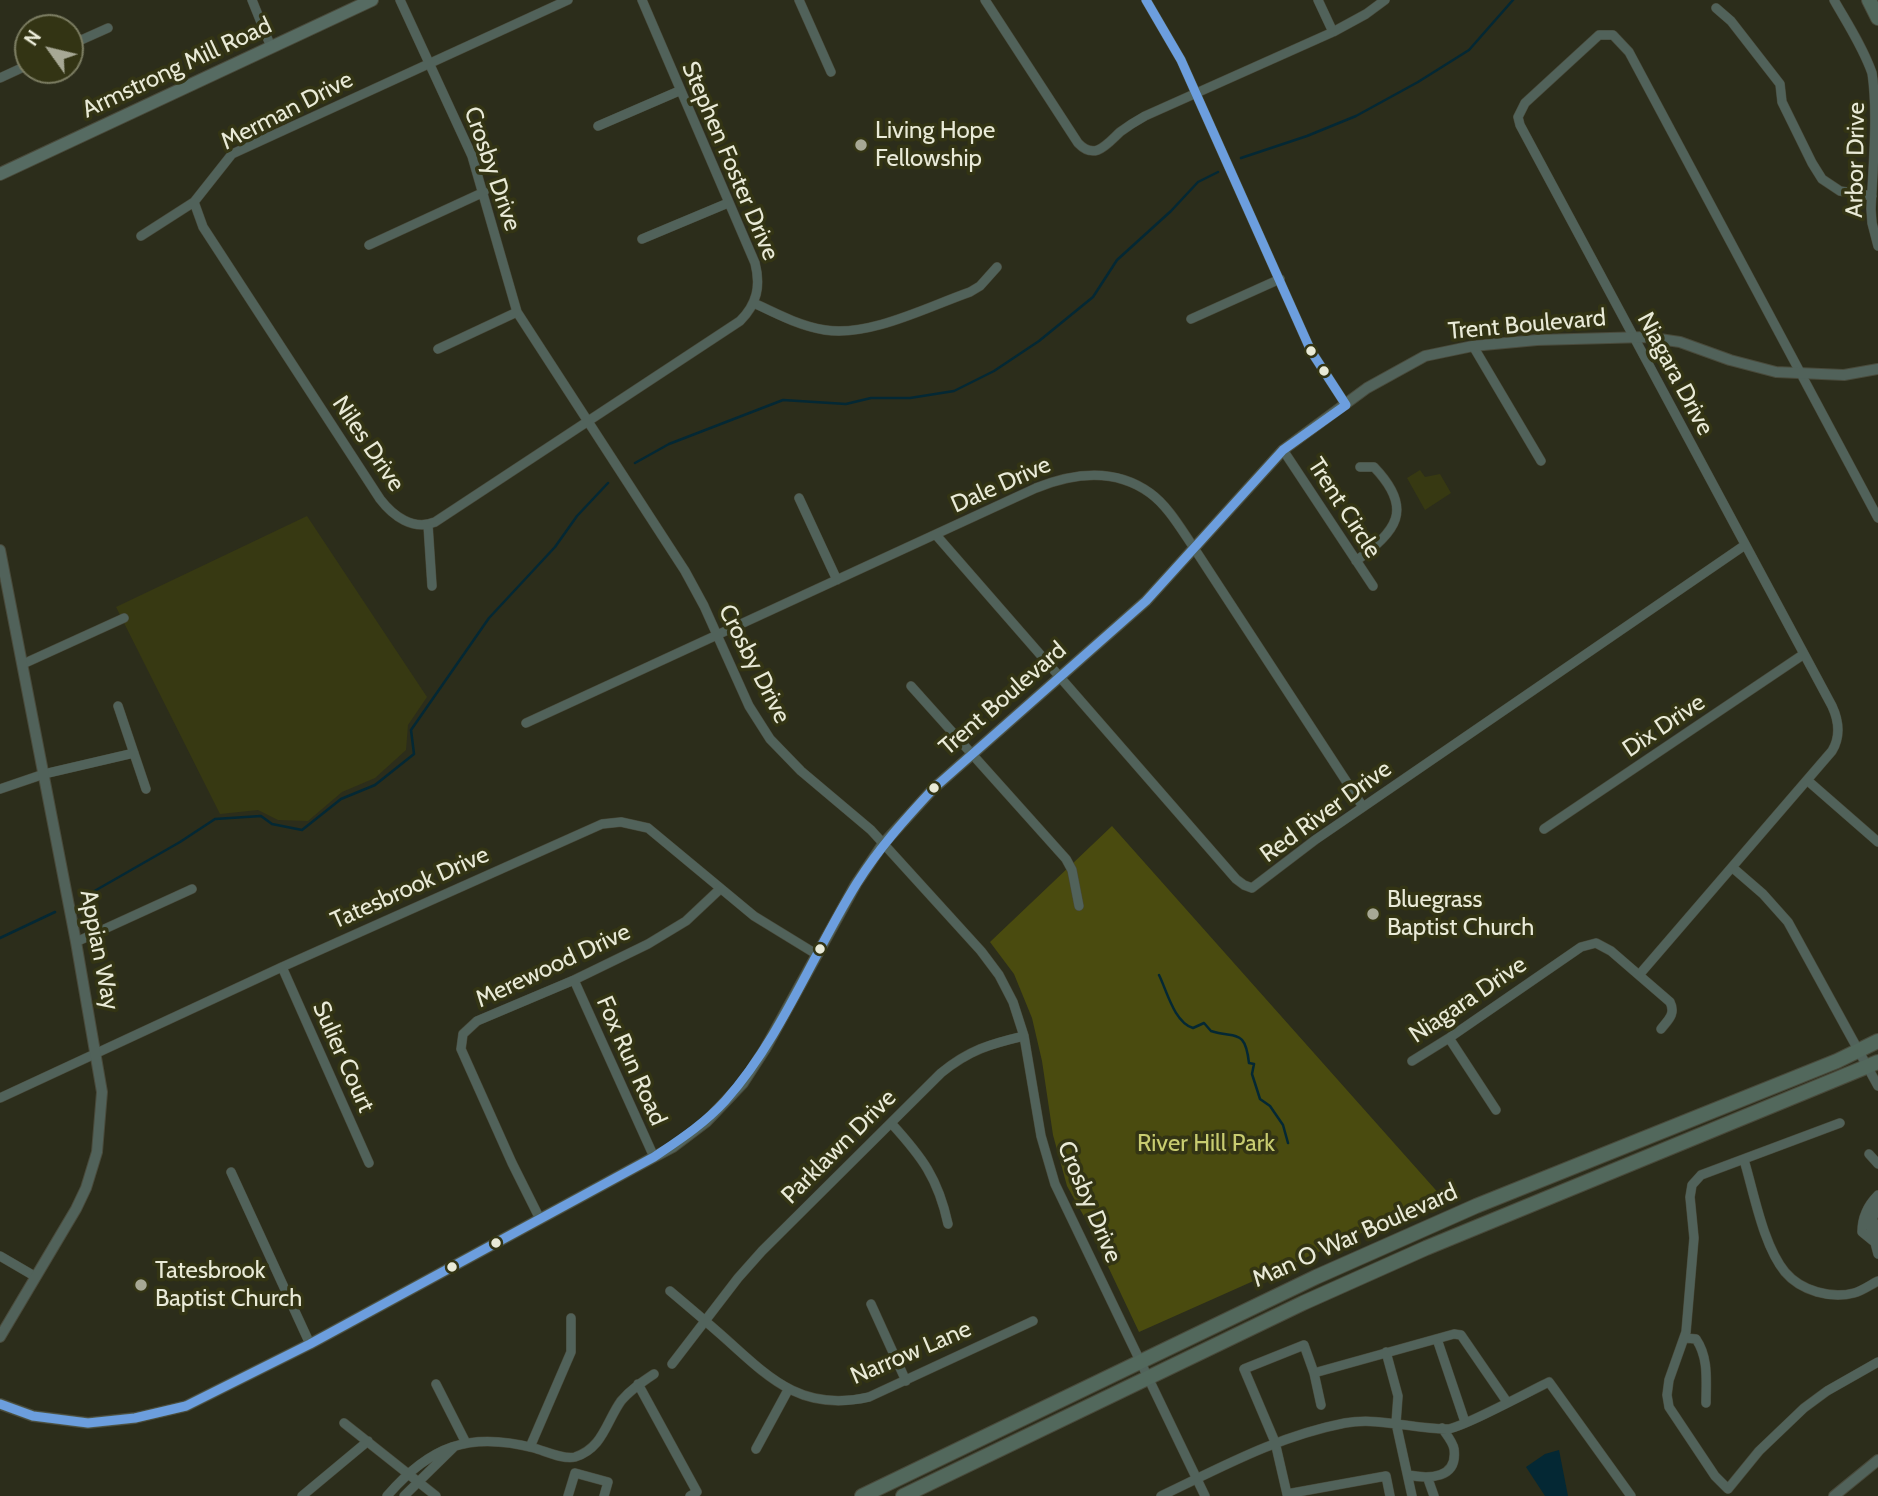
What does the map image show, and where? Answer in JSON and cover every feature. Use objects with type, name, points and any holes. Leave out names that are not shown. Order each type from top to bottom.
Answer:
[{"type":"main road","name":"Armstrong Mill Road","points":[[0,174],[372,0]]},
{"type":"main road","points":[[1868,0],[1878,18]]},
{"type":"main road","name":"Man O War Boulevard","points":[[862,1496],[1316,1277],[1476,1206],[1838,1061],[1878,1041]]},
{"type":"main road","name":"Man O War Boulevard","points":[[903,1496],[1303,1303],[1426,1248],[1567,1188],[1873,1065]]},
{"type":"street","points":[[251,0],[271,47]]},
{"type":"street","name":"Crosby Drive","points":[[400,0],[463,135],[484,192],[517,312],[685,571],[704,606],[715,636],[749,706],[770,739],[801,771],[871,830],[992,965],[1013,1002],[1024,1036],[1041,1136],[1055,1184],[1205,1496]]},
{"type":"street","points":[[429,63],[568,0]]},
{"type":"street","name":"Stephen Foster Drive","points":[[642,0],[755,263],[758,289],[754,303]]},
{"type":"street","points":[[799,0],[831,72]]},
{"type":"street","points":[[985,0],[1083,149],[1100,151],[1132,123],[1334,32],[1385,0]]},
{"type":"street","points":[[1146,0],[1165,29],[1196,93],[1311,351],[1346,405]]},
{"type":"street","points":[[1318,0],[1334,32]]},
{"type":"street","name":"Arbor Drive","points":[[1834,0],[1866,59],[1874,81],[1877,121],[1872,223],[1878,246]]},
{"type":"street","points":[[1716,8],[1740,31],[1780,84],[1782,102],[1822,179],[1840,191],[1872,196]]},
{"type":"street","points":[[84,39],[108,28]]},
{"type":"street","name":"Niagara Drive","points":[[1412,1061],[1589,944],[1603,946],[1639,975],[1832,751],[1838,732],[1832,706],[1526,137],[1518,117],[1525,103],[1591,40],[1606,34],[1613,35],[1629,52],[1878,518]]},
{"type":"street","name":"Merman Drive","points":[[141,236],[194,201],[232,154],[429,63]]},
{"type":"street","points":[[598,126],[679,91]]},
{"type":"street","points":[[369,245],[484,192]]},
{"type":"street","name":"Niles Drive","points":[[194,201],[203,227],[380,499],[388,510],[405,521],[428,524]]},
{"type":"street","points":[[642,239],[728,202]]},
{"type":"street","points":[[432,586],[428,524],[740,321],[754,303],[792,321],[817,328],[845,331],[864,329],[970,292],[980,286],[998,267]]},
{"type":"street","points":[[1191,319],[1280,279]]},
{"type":"street","points":[[438,348],[517,312]]},
{"type":"street","name":"Trent Boulevard","points":[[0,1404],[33,1416],[88,1423],[135,1418],[186,1406],[310,1344],[673,1147],[706,1122],[743,1083],[765,1049],[856,884],[883,844],[934,788],[1146,601],[1283,450],[1378,382],[1425,356],[1473,346],[1537,340],[1633,337],[1679,342],[1776,372],[1844,375],[1878,369]]},
{"type":"street","points":[[1473,346],[1541,461]]},
{"type":"street","name":"Trent Circle","points":[[1283,450],[1373,586]]},
{"type":"street","points":[[1356,561],[1382,542],[1397,514],[1398,501],[1374,467],[1360,467]]},
{"type":"street","name":"Dale Drive","points":[[526,723],[1036,488],[1065,477],[1091,474],[1120,478],[1150,493],[1166,509],[1363,807]]},
{"type":"street","points":[[799,498],[837,580]]},
{"type":"street","name":"Red River Drive","points":[[936,535],[1236,879],[1249,887],[1257,887],[1296,854],[1363,807],[1745,545]]},
{"type":"street","name":"Appian Way","points":[[0,550],[97,1052],[102,1092],[102,1115],[93,1170],[76,1209],[0,1337]]},
{"type":"street","points":[[23,664],[124,618]]},
{"type":"street","name":"Dix Drive","points":[[1545,829],[1804,654]]},
{"type":"street","points":[[911,686],[1066,859],[1072,870],[1079,906]]},
{"type":"street","points":[[118,706],[146,789]]},
{"type":"street","points":[[0,789],[44,774],[134,753]]},
{"type":"street","points":[[1807,780],[1878,842]]},
{"type":"street","name":"Tatesbrook Drive","points":[[0,1098],[282,967],[602,824],[621,822],[648,828],[754,916],[816,954]]},
{"type":"street","points":[[1732,868],[1763,894],[1788,922],[1860,1050],[1873,1065],[1878,1086]]},
{"type":"street","points":[[76,942],[192,889]]},
{"type":"street","name":"Merewood Drive","points":[[540,1219],[461,1049],[463,1034],[477,1021],[574,980],[670,931],[686,921],[720,889]]},
{"type":"street","name":"Sulier Court","points":[[282,967],[369,1163]]},
{"type":"street","points":[[1639,975],[1665,997],[1673,1008],[1672,1015],[1661,1029]]},
{"type":"street","name":"Fox Run Road","points":[[574,980],[654,1157]]},
{"type":"street","name":"Parklawn Drive","points":[[672,1364],[762,1251],[955,1061],[986,1045],[1024,1036]]},
{"type":"street","points":[[1450,1038],[1496,1110]]},
{"type":"street","points":[[891,1123],[930,1171],[937,1185],[948,1224]]},
{"type":"street","points":[[1840,1123],[1701,1175],[1692,1185],[1690,1197],[1694,1238],[1693,1271],[1685,1338],[1667,1395],[1669,1407],[1715,1476],[1728,1489],[1759,1451],[1804,1408],[1827,1391],[1878,1362]]},
{"type":"street","points":[[1869,1154],[1878,1164]]},
{"type":"street","points":[[1744,1160],[1766,1233],[1786,1273],[1803,1286],[1824,1295],[1856,1292],[1878,1281]]},
{"type":"street","points":[[231,1172],[310,1344]]},
{"type":"street","points":[[1878,1195],[1873,1241],[1878,1254]]},
{"type":"street","points":[[1873,1241],[1862,1231],[1874,1218],[1878,1206]]},
{"type":"street","points":[[0,1256],[36,1277]]},
{"type":"street","name":"Narrow Lane","points":[[670,1291],[769,1376],[788,1390],[809,1398],[846,1401],[869,1396],[1033,1321]]},
{"type":"street","points":[[871,1304],[906,1381]]},
{"type":"street","points":[[530,1447],[571,1352],[571,1318]]},
{"type":"street","points":[[1314,1373],[1454,1334],[1461,1335],[1507,1402]]},
{"type":"street","points":[[1685,1338],[1696,1339],[1703,1349],[1707,1371],[1706,1404]]},
{"type":"street","points":[[1437,1339],[1465,1422]]},
{"type":"street","points":[[1321,1405],[1304,1345],[1244,1369],[1275,1442],[1288,1495],[1386,1476],[1390,1496]]},
{"type":"street","points":[[1386,1352],[1398,1396],[1396,1423],[1412,1496]]},
{"type":"street","points":[[387,1496],[406,1473],[442,1450],[466,1443],[508,1441],[572,1458],[583,1453],[598,1443],[623,1398],[654,1374]]},
{"type":"street","points":[[1161,1496],[1275,1442],[1349,1423],[1396,1423],[1450,1429],[1549,1382],[1631,1496]]},
{"type":"street","points":[[436,1384],[466,1443]]},
{"type":"street","points":[[638,1384],[697,1492],[690,1496]]},
{"type":"street","points":[[756,1449],[788,1390]]},
{"type":"street","points":[[344,1423],[436,1496]]},
{"type":"street","points":[[1408,1475],[1428,1479],[1443,1475],[1452,1464],[1454,1447],[1442,1428]]},
{"type":"street","points":[[302,1496],[368,1441]]},
{"type":"street","points":[[404,1496],[455,1446]]},
{"type":"street","points":[[568,1496],[575,1473],[572,1458]]},
{"type":"street","points":[[1833,1496],[1878,1460]]},
{"type":"street","points":[[575,1473],[608,1482],[604,1496]]},
{"type":"street","points":[[1428,1479],[1434,1496]]},
{"type":"shaded area","points":[[1420,470],[1425,477],[1440,474],[1451,493],[1425,510],[1407,478]]},
{"type":"shaded area","points":[[307,516],[427,697],[408,725],[406,750],[375,778],[342,792],[308,821],[278,820],[258,810],[220,814],[116,607]]},
{"type":"green space","name":"River Hill Park","points":[[1112,826],[1442,1197],[1139,1332],[1067,1186],[1053,1135],[1042,1061],[1032,1018],[1014,974],[990,942]]},
{"type":"water","points":[[1559,1450],[1568,1496],[1545,1496],[1526,1467],[1545,1454]]},
{"type":"waterway","points":[[1241,158],[1356,116],[1418,82],[1469,50],[1513,0]]},
{"type":"waterway","points":[[635,463],[669,444],[783,400],[846,404],[871,398],[910,398],[954,391],[994,371],[1039,341],[1093,297],[1117,260],[1171,211],[1198,182],[1218,172]]},
{"type":"waterway","points":[[84,897],[215,819],[261,816],[272,824],[302,830],[341,799],[375,785],[414,754],[411,730],[489,618],[555,547],[577,516],[608,483]]},
{"type":"waterway","points":[[0,938],[55,912]]},
{"type":"waterway","points":[[1159,975],[1176,1013],[1186,1025],[1193,1028],[1204,1023],[1211,1031],[1233,1035],[1242,1040],[1249,1063],[1254,1064],[1252,1074],[1260,1099],[1270,1106],[1283,1125],[1288,1143]]},
{"type":"transit line","points":[[1146,0],[1181,60],[1311,351],[1346,405]]},
{"type":"transit line","points":[[0,1404],[33,1416],[88,1423],[135,1418],[186,1406],[310,1344],[654,1157],[691,1131],[725,1101],[745,1076],[780,1023],[865,870],[913,811],[934,788],[1146,601],[1283,450],[1346,405]]},
{"type":"place","name":"Living Hope Fellowship","points":[[861,145]]},
{"type":"place","name":"Bluegrass Baptist Church","points":[[1373,914]]},
{"type":"place","name":"Tatesbrook Baptist Church","points":[[141,1285]]}]
